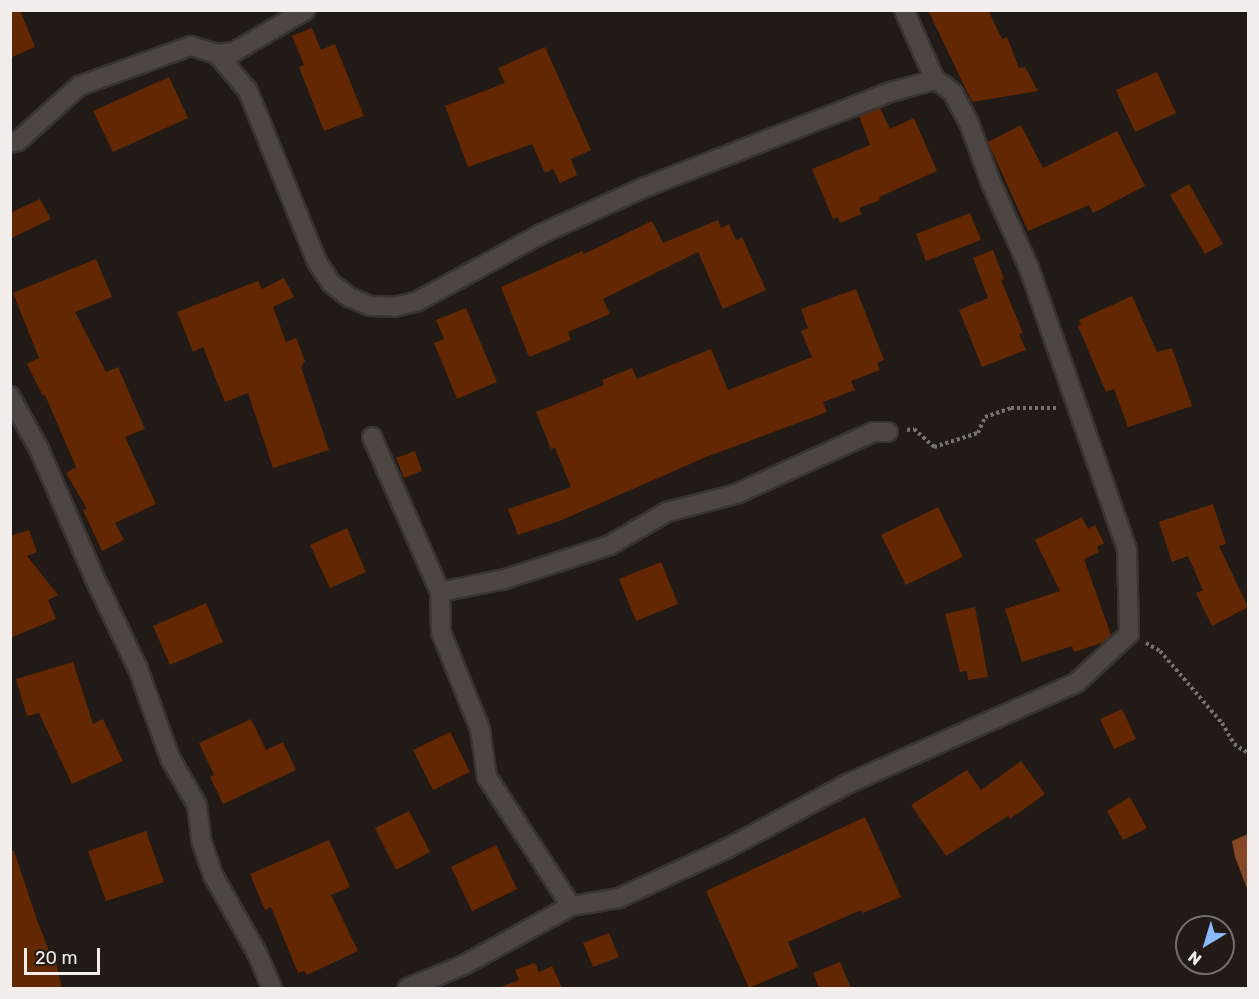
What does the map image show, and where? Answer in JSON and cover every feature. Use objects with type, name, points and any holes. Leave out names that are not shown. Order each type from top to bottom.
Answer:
[{"type":"street","points":[[10,143],[18,141],[79,86],[192,46],[217,54],[234,52],[306,10]]},
{"type":"street","points":[[407,988],[464,965],[571,906],[619,898],[726,849],[849,783],[1076,683],[1129,634],[1127,550],[1029,267],[991,183],[969,123],[953,93],[935,80],[904,10]]},
{"type":"street","points":[[217,54],[248,91],[317,262],[331,283],[349,297],[370,306],[394,307],[416,302],[541,234],[643,188],[890,92],[935,80]]},
{"type":"street","points":[[10,396],[39,449],[94,578],[138,669],[170,758],[197,805],[202,843],[213,875],[257,953],[272,988]]},
{"type":"street","points":[[440,592],[505,579],[610,545],[667,512],[736,494],[873,432],[888,432]]},
{"type":"street","points":[[372,437],[440,592],[441,632],[480,729],[487,777],[571,906]]},
{"type":"path","points":[[888,432],[914,429],[934,447],[978,434],[985,417],[1011,408],[1043,406],[1078,411]]},
{"type":"path","points":[[1129,634],[1160,651],[1222,723],[1234,744],[1248,753]]},
{"type":"shaded area","points":[[1248,834],[1248,891],[1235,857],[1232,841]]},
{"type":"building","points":[[10,10],[20,10],[35,47],[10,58]]},
{"type":"building","points":[[928,10],[988,10],[1002,39],[1007,37],[1019,68],[1025,67],[1038,91],[972,102]]},
{"type":"building","points":[[312,28],[321,50],[335,44],[364,116],[324,131],[299,67],[304,65],[292,36]]},
{"type":"building","points":[[545,47],[591,150],[571,159],[577,175],[560,183],[553,169],[545,173],[532,144],[468,167],[445,106],[505,83],[498,68]]},
{"type":"building","points":[[1157,72],[1176,113],[1135,132],[1116,90]]},
{"type":"building","points":[[169,77],[188,118],[113,152],[93,111]]},
{"type":"building","points":[[880,108],[890,129],[914,118],[937,171],[879,197],[880,200],[859,208],[862,214],[840,223],[838,217],[833,219],[812,169],[870,145],[859,116]]},
{"type":"building","points":[[1021,125],[1043,168],[1117,131],[1145,186],[1093,213],[1089,205],[1028,231],[988,142]]},
{"type":"building","points":[[1189,184],[1223,244],[1205,254],[1170,195]]},
{"type":"building","points":[[40,199],[51,219],[10,239],[10,213]]},
{"type":"building","points":[[970,213],[981,240],[926,261],[916,234]]},
{"type":"building","points":[[718,220],[721,228],[729,224],[736,240],[742,237],[766,290],[723,309],[698,252],[603,299],[610,314],[568,332],[571,340],[529,357],[501,287],[582,251],[584,254],[652,221],[663,243]]},
{"type":"building","points":[[993,250],[1004,279],[1001,280],[1023,333],[1019,334],[1026,350],[982,367],[959,310],[988,298],[973,258]]},
{"type":"building","points":[[96,259],[112,297],[75,312],[106,372],[118,367],[145,429],[125,437],[156,504],[115,523],[124,540],[102,551],[83,510],[87,509],[66,473],[76,467],[45,395],[43,396],[27,364],[39,358],[13,293]]},
{"type":"building","points":[[284,278],[294,297],[273,307],[286,342],[296,338],[305,361],[301,367],[329,450],[273,468],[248,393],[225,402],[203,347],[193,352],[177,312],[258,281],[262,289]]},
{"type":"building","points":[[856,289],[884,360],[877,363],[880,370],[851,381],[855,390],[823,402],[827,412],[706,457],[562,520],[518,535],[508,509],[571,487],[555,448],[551,449],[536,412],[604,385],[602,380],[632,368],[637,379],[711,349],[728,390],[812,357],[801,331],[808,328],[801,309]]},
{"type":"building","points":[[1132,296],[1157,352],[1172,348],[1192,406],[1128,427],[1114,389],[1106,392],[1078,326],[1081,324],[1079,320]]},
{"type":"building","points":[[466,308],[497,382],[457,399],[434,343],[444,339],[436,320]]},
{"type":"building","points":[[415,451],[422,471],[404,478],[396,458]]},
{"type":"building","points":[[1213,504],[1226,544],[1219,546],[1248,607],[1212,626],[1196,593],[1203,590],[1188,556],[1172,562],[1159,522]]},
{"type":"building","points":[[938,507],[963,557],[906,585],[881,535]]},
{"type":"building","points":[[1082,517],[1088,529],[1095,525],[1104,543],[1097,547],[1099,552],[1084,559],[1111,635],[1104,642],[1074,652],[1072,646],[1022,662],[1005,609],[1060,591],[1035,540]]},
{"type":"building","points":[[347,528],[366,572],[330,588],[310,545]]},
{"type":"building","points":[[29,530],[37,552],[27,556],[58,595],[48,600],[56,619],[10,638],[10,536]]},
{"type":"building","points":[[661,562],[678,604],[636,621],[619,579]]},
{"type":"building","points":[[206,603],[223,642],[170,665],[153,626]]},
{"type":"building","points":[[975,607],[988,677],[968,680],[967,671],[960,672],[945,614]]},
{"type":"building","points":[[73,662],[93,724],[103,719],[123,761],[72,784],[39,713],[27,716],[16,679]]},
{"type":"building","points":[[1122,709],[1136,739],[1114,749],[1100,719]]},
{"type":"building","points":[[251,719],[266,750],[283,742],[296,770],[223,804],[210,777],[214,775],[199,743]]},
{"type":"building","points":[[450,732],[470,772],[433,790],[413,750]]},
{"type":"building","points":[[1021,761],[1045,794],[1010,819],[1008,816],[946,856],[911,805],[967,770],[981,790]]},
{"type":"building","points":[[1130,797],[1147,828],[1123,840],[1107,811]]},
{"type":"building","points":[[409,811],[430,852],[396,870],[375,828]]},
{"type":"building","points":[[865,817],[901,897],[863,913],[861,910],[788,942],[798,967],[749,988],[706,891]]},
{"type":"building","points":[[146,831],[164,882],[106,901],[88,851]]},
{"type":"building","points":[[329,840],[350,887],[331,895],[358,951],[307,975],[304,971],[298,973],[271,907],[265,910],[250,874]]},
{"type":"building","points":[[496,845],[517,889],[472,911],[451,867]]},
{"type":"building","points":[[10,851],[14,851],[37,920],[54,964],[56,963],[62,988],[10,988]]},
{"type":"building","points":[[609,933],[619,957],[593,967],[583,943]]},
{"type":"building","points":[[840,962],[851,988],[819,988],[813,973]]},
{"type":"building","points":[[535,963],[539,972],[552,966],[562,988],[499,988],[519,980],[515,970]]}]
